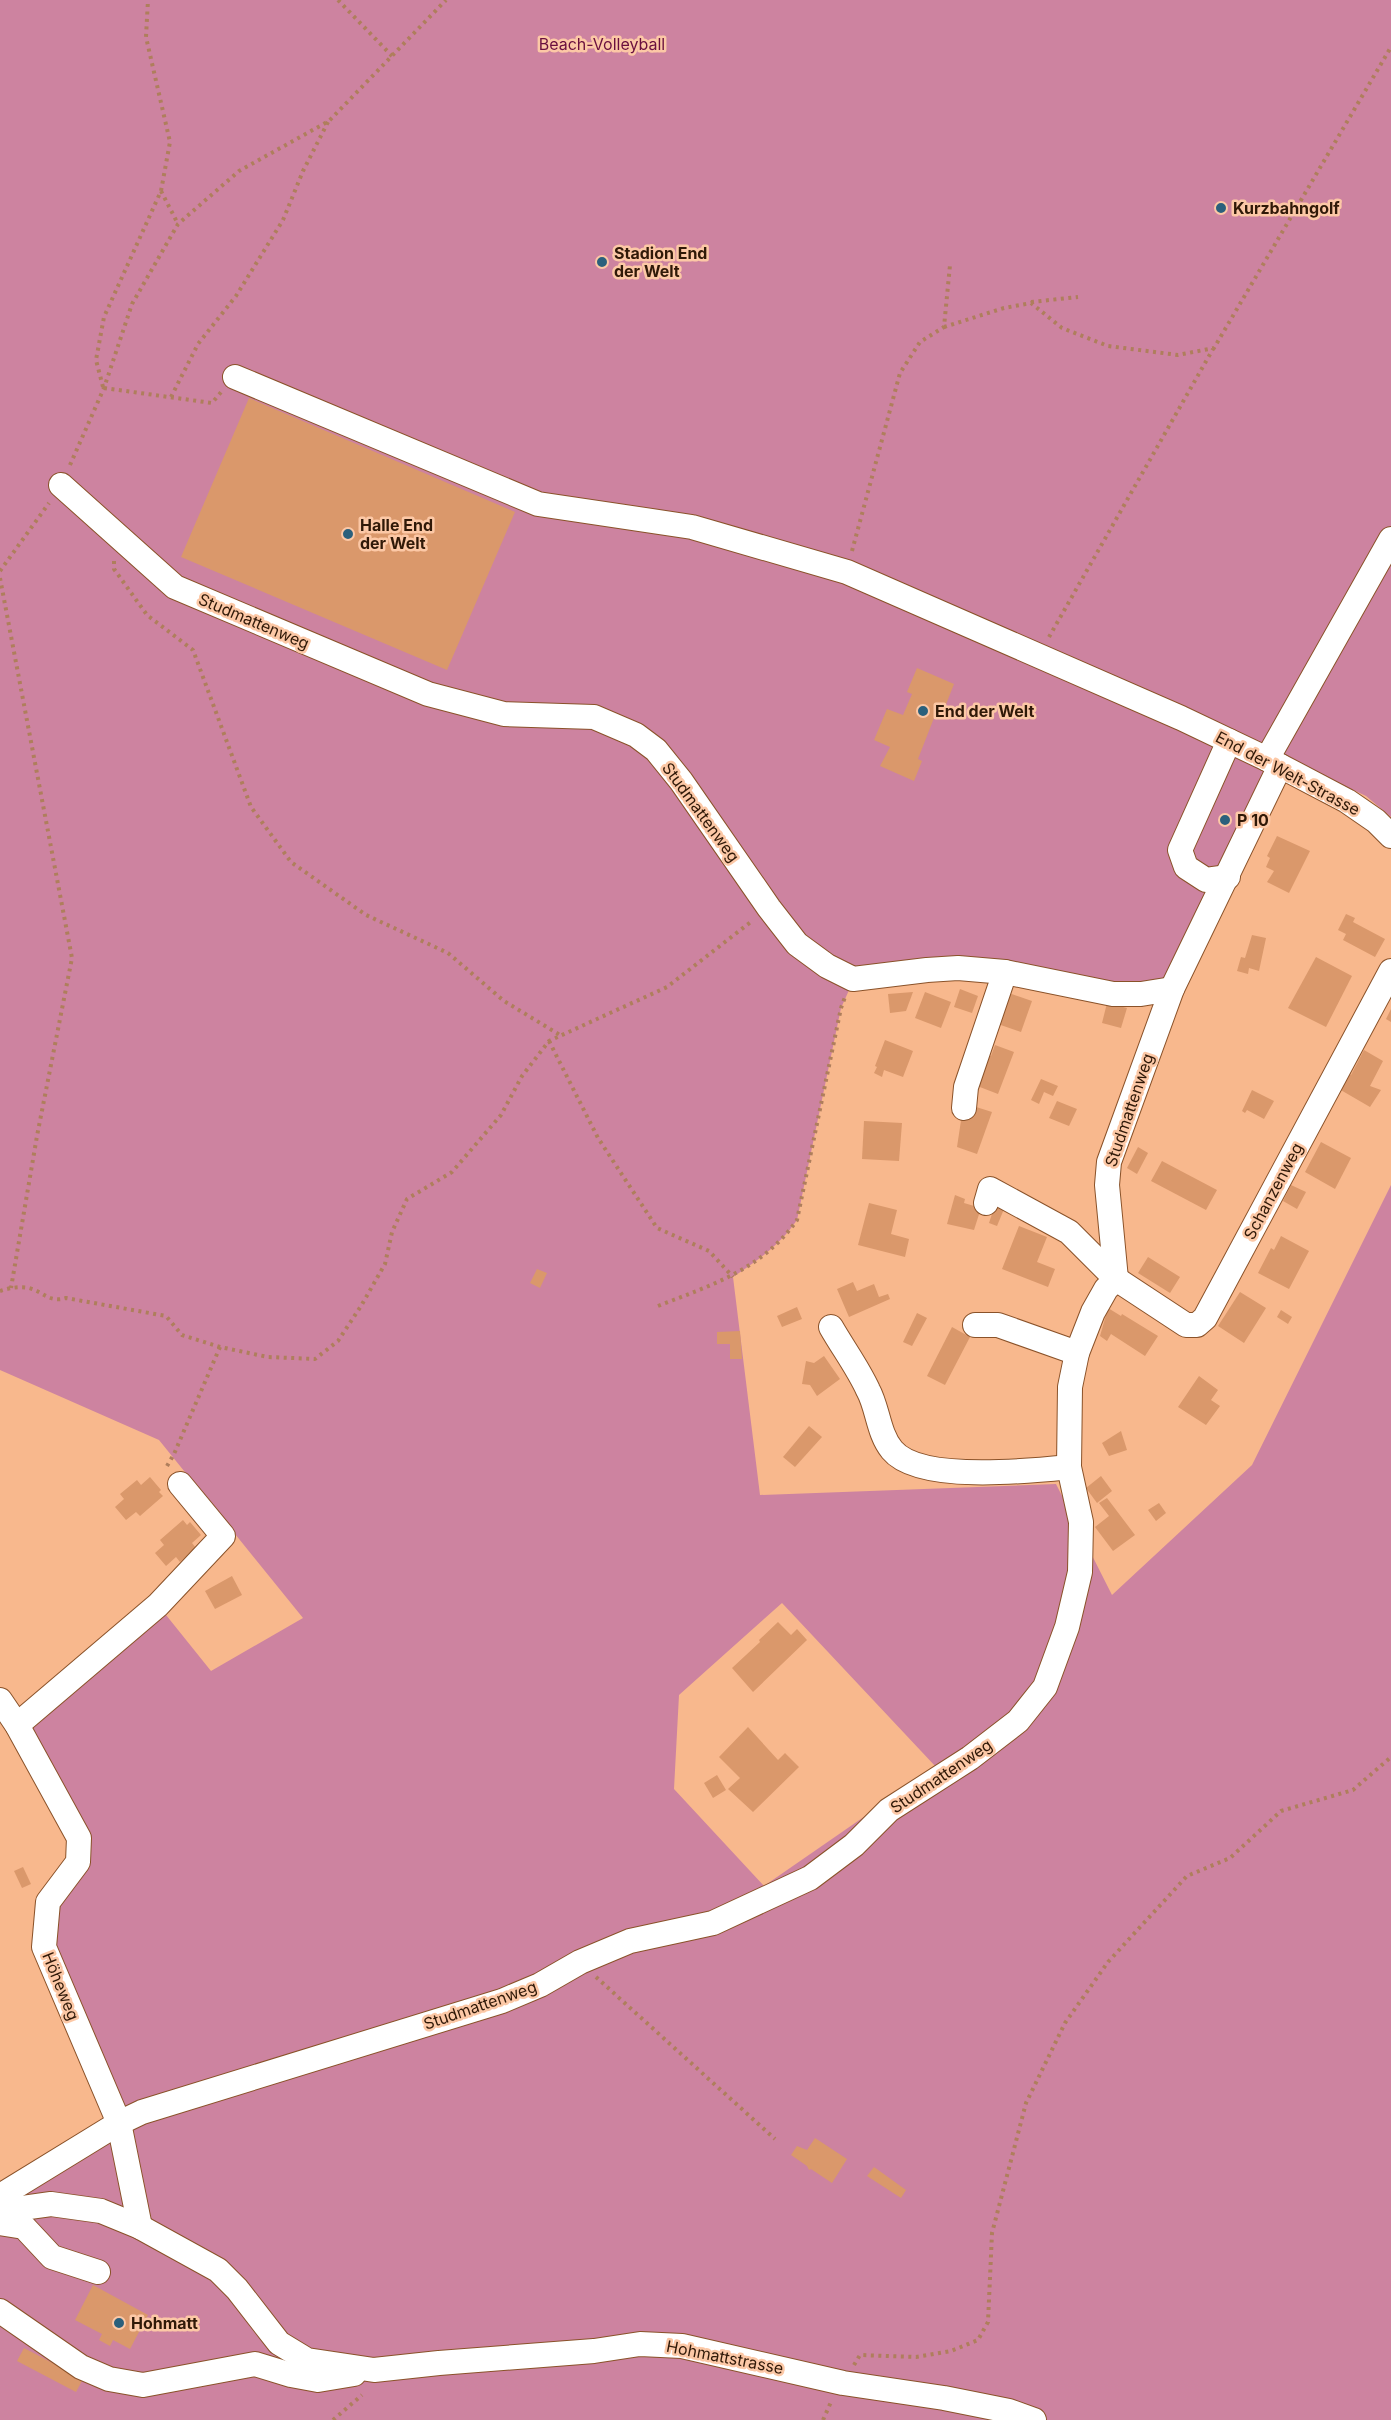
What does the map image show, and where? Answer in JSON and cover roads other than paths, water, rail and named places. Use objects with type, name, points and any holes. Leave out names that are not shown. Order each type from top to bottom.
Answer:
[{"type":"street","name":"End der Welt-Strasse","points":[[235,377],[538,504],[692,527],[847,572],[1229,741],[1347,801],[1376,821],[1391,836]]},
{"type":"street","name":"Studmattenweg","points":[[61,485],[175,587],[428,694],[504,714],[594,717],[636,735],[656,750],[681,781],[769,908],[797,944],[827,966],[854,979],[958,968],[1005,972]]},
{"type":"street","name":"Studmattenweg","points":[[0,2196],[118,2123],[173,2102],[502,2001],[540,1985],[580,1962],[630,1941],[713,1923],[810,1878],[854,1845],[889,1810],[970,1758],[1018,1721],[1045,1687],[1067,1627],[1080,1572],[1081,1522],[1069,1467],[1070,1388],[1077,1353],[1093,1311],[1106,1289],[1116,1279],[1107,1185],[1109,1162],[1172,989],[1228,877],[1274,763],[1391,539]]},
{"type":"street","points":[[1228,877],[1206,880],[1186,867],[1180,850],[1229,741]]},
{"type":"street","name":"Schanzenweg","points":[[1116,1279],[1186,1325],[1197,1325],[1205,1318],[1391,971]]},
{"type":"street","points":[[964,1108],[966,1087],[1005,972],[1113,994],[1141,994],[1172,989]]},
{"type":"street","points":[[986,1203],[990,1189],[1068,1232],[1116,1279]]},
{"type":"street","points":[[975,1325],[998,1325],[1077,1353]]},
{"type":"street","points":[[831,1327],[869,1392],[891,1449],[904,1461],[935,1469],[1003,1473],[1069,1467]]},
{"type":"street","points":[[17,1725],[158,1605],[224,1536],[180,1484]]},
{"type":"street","name":"Höheweg","points":[[0,1700],[17,1725],[79,1838],[78,1862],[48,1902],[44,1947],[118,2123],[140,2227]]},
{"type":"street","name":"Hohmattstrasse","points":[[0,2211],[51,2204],[101,2211],[140,2227],[218,2270],[237,2289],[279,2343],[306,2360],[374,2370]]},
{"type":"street","points":[[0,2223],[24,2227],[52,2257],[98,2272]]},
{"type":"street","name":"Hohmattstrasse","points":[[0,2310],[81,2367],[109,2379],[143,2385],[255,2364],[291,2375],[318,2380],[374,2370],[594,2351],[640,2344],[682,2346],[843,2382],[1009,2411],[1034,2420]]},
{"type":"place","name":"Kurzbahngolf","points":[[1221,208]]},
{"type":"place","name":"Stadion End der Welt","points":[[602,262]]},
{"type":"place","name":"Halle End der Welt","points":[[348,534]]},
{"type":"place","name":"End der Welt","points":[[923,711]]},
{"type":"place","name":"P 10","points":[[1225,820]]},
{"type":"place","name":"Hohmatt","points":[[119,2323]]},
{"type":"park label","name":"Beach-Volleyball","points":[[602,44]]}]
